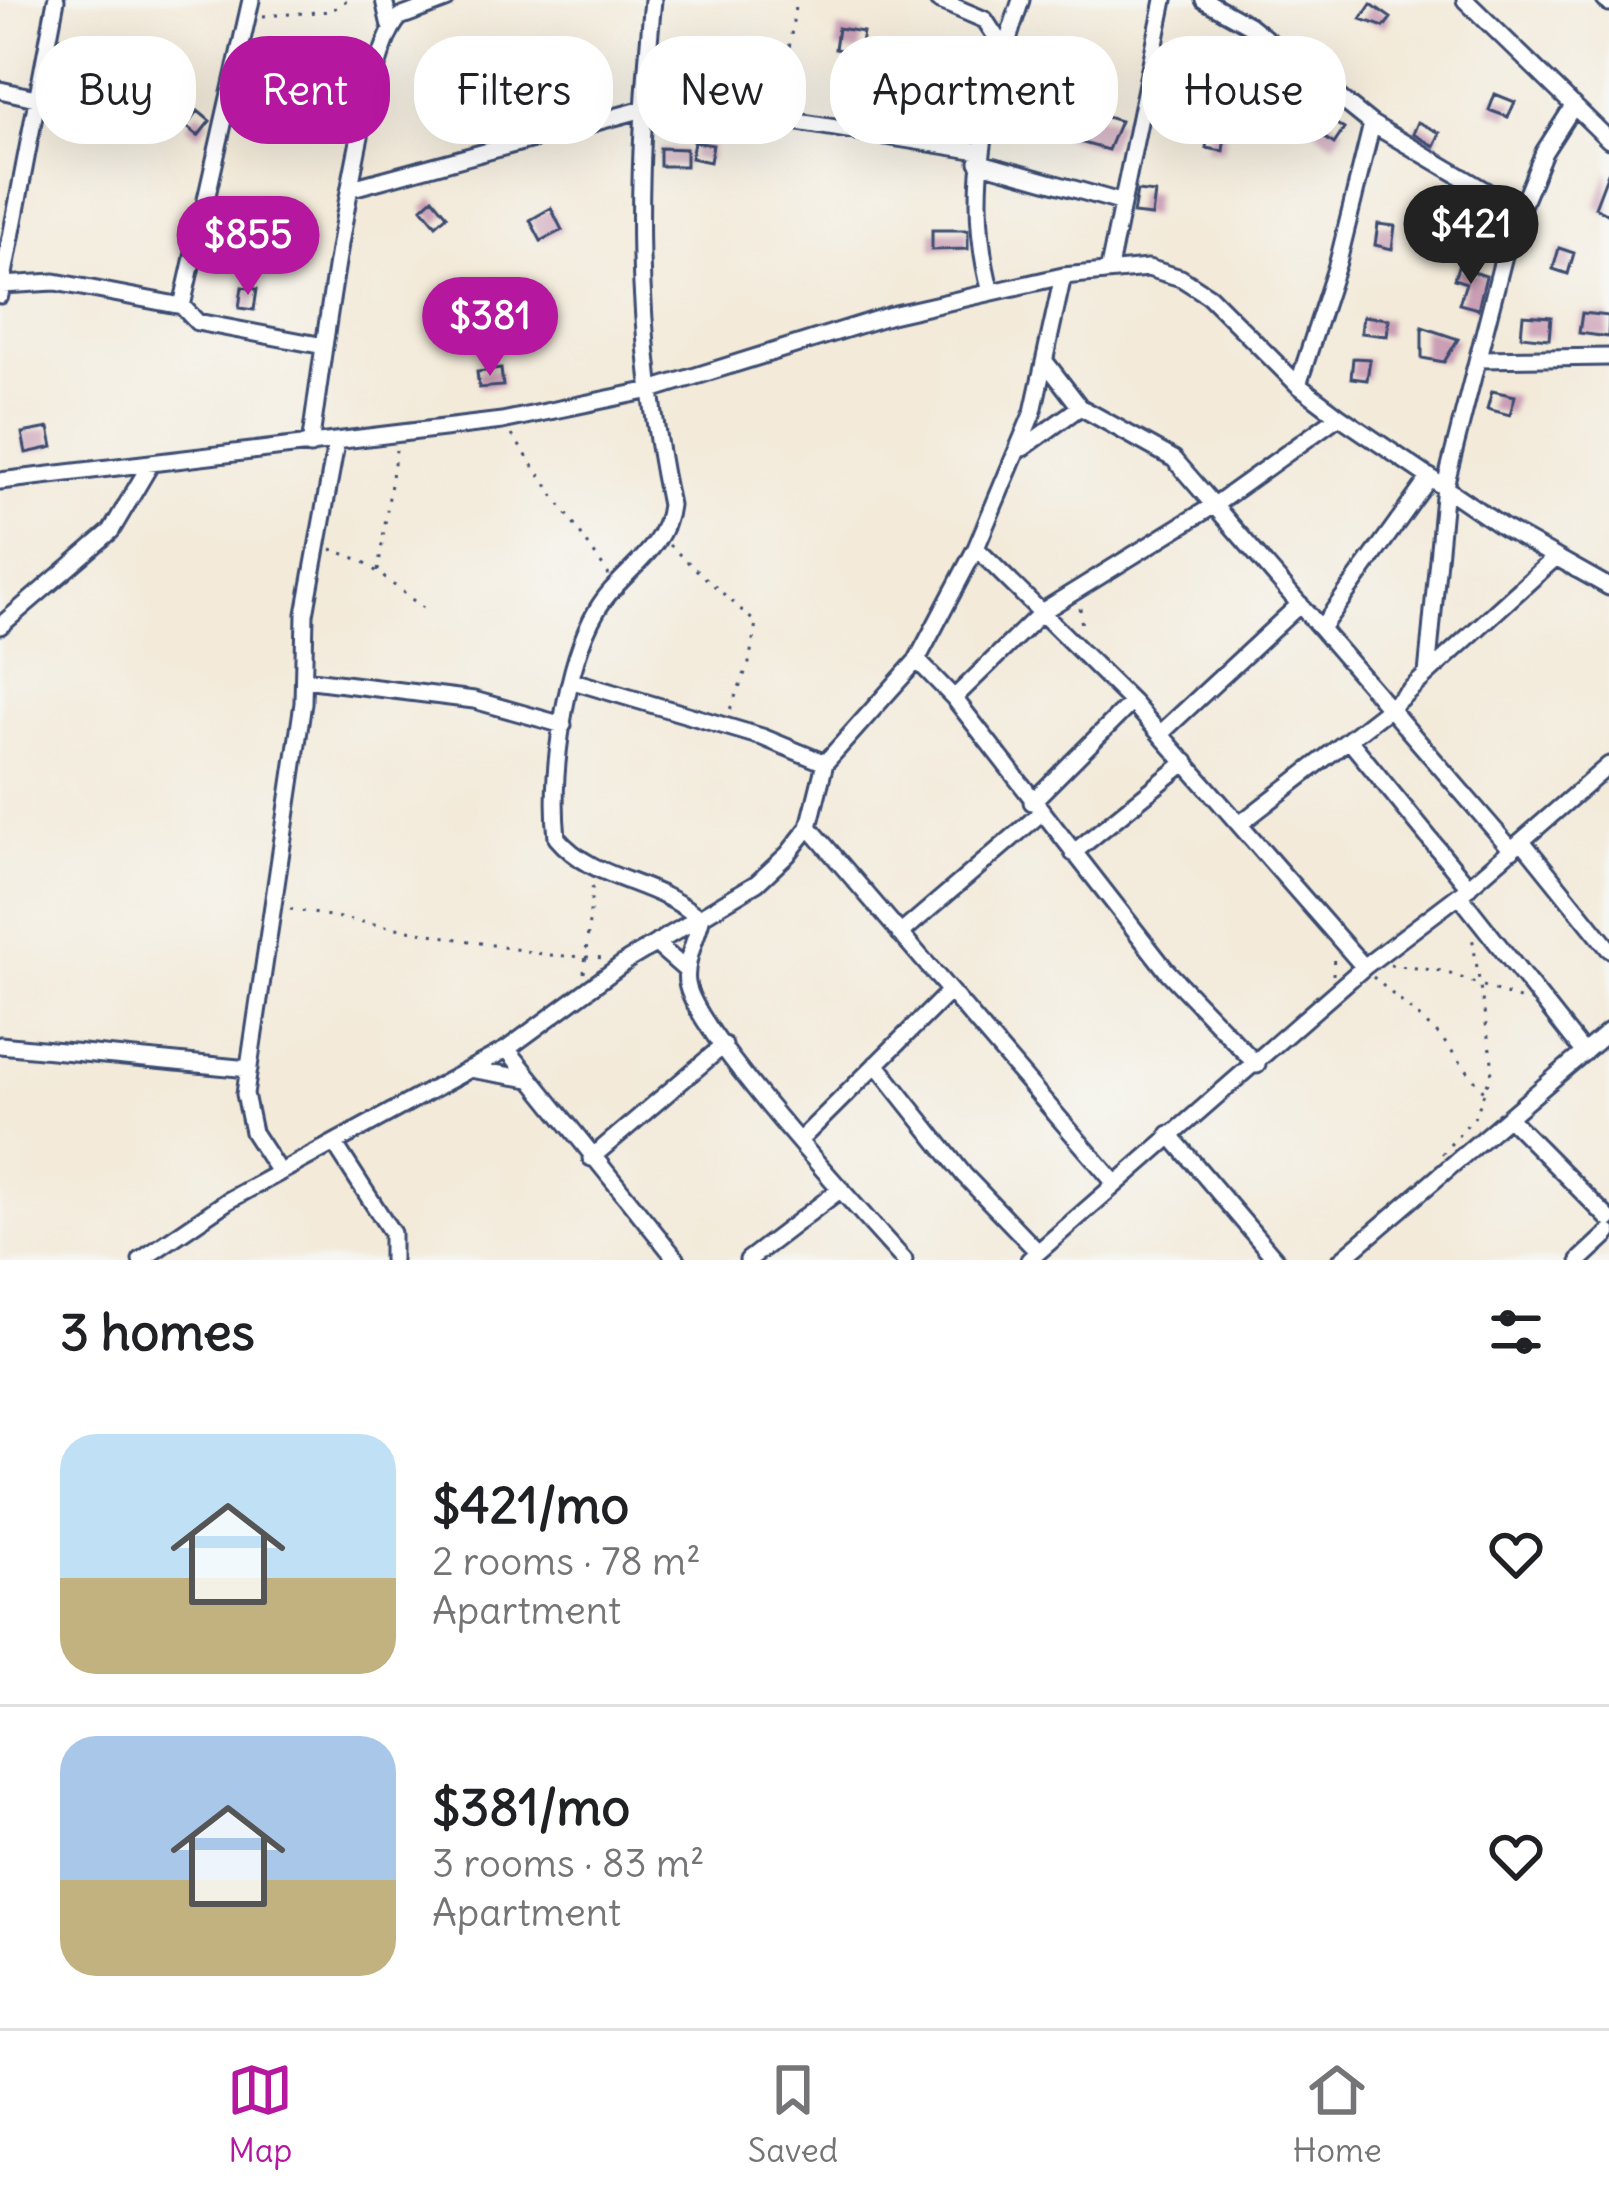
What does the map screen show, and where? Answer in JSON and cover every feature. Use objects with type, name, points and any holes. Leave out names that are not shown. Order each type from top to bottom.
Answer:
[{"type":"street","points":[[50,36],[56,0]]},
{"type":"street","points":[[310,446],[366,106],[390,26],[384,0]]},
{"type":"street","points":[[394,0],[440,1]]},
{"type":"street","points":[[650,36],[653,0]]},
{"type":"street","points":[[938,0],[985,20],[995,36]]},
{"type":"street","points":[[1009,36],[1021,0]]},
{"type":"street","points":[[1109,268],[1164,0]]},
{"type":"street","points":[[1204,0],[1250,25],[1372,124],[1518,210]]},
{"type":"street","points":[[390,26],[440,1]]},
{"type":"street","points":[[1474,3],[1609,140]]},
{"type":"street","points":[[182,306],[250,8]]},
{"type":"street","points":[[0,90],[36,98]]},
{"type":"street","points":[[1427,674],[1445,486],[1518,210],[1544,152],[1574,105]]},
{"type":"street","points":[[352,188],[637,111]]},
{"type":"street","points":[[36,119],[1,290],[56,281],[182,306],[197,322],[324,346]]},
{"type":"street","points":[[806,124],[978,156],[1120,202]]},
{"type":"street","points":[[1298,385],[1338,262],[1372,124]]},
{"type":"street","points":[[642,144],[637,217],[651,390],[670,506],[661,538],[595,613],[562,725],[554,811],[557,838],[574,858],[662,890],[701,920]]},
{"type":"street","points":[[981,144],[980,252],[991,292]]},
{"type":"street","points":[[0,481],[502,421],[651,390],[870,321],[991,292],[1109,268],[1148,268],[1181,278],[1255,339],[1298,385],[1339,416],[1555,558],[1604,585],[1609,565]]},
{"type":"street","points":[[146,1259],[279,1172],[336,1146],[507,1048],[628,960],[757,883],[808,827],[825,763],[916,660],[976,548],[1020,450],[1047,364],[1063,276]]},
{"type":"street","points":[[1481,358],[1609,357]]},
{"type":"street","points":[[1047,364],[1080,406],[1174,458],[1609,949]]},
{"type":"street","points":[[1020,450],[1080,406]]},
{"type":"street","points":[[954,698],[1043,611],[1216,504],[1339,416]]},
{"type":"street","points":[[279,1172],[247,1114],[249,1069],[304,679],[301,640],[336,444]]},
{"type":"street","points":[[0,626],[101,542],[124,515],[150,465]]},
{"type":"street","points":[[1321,628],[1430,477]]},
{"type":"street","points":[[976,548],[1132,702],[1363,968]]},
{"type":"street","points":[[1241,823],[1392,706],[1555,558]]},
{"type":"street","points":[[1160,734],[1300,604]]},
{"type":"street","points":[[916,660],[954,698],[1194,1003],[1257,1065]]},
{"type":"street","points":[[304,679],[474,700],[562,725]]},
{"type":"street","points":[[573,681],[723,725],[825,763]]},
{"type":"street","points":[[900,934],[1037,807],[1132,702]]},
{"type":"street","points":[[1348,740],[1544,1008],[1583,1053]]},
{"type":"street","points":[[1073,853],[1186,762]]},
{"type":"street","points":[[876,1064],[1034,1256],[1363,968],[1465,896],[1609,765]]},
{"type":"street","points":[[808,827],[1114,1182]]},
{"type":"street","points":[[701,920],[687,971],[690,993],[724,1045],[800,1140],[904,1260]]},
{"type":"street","points":[[656,944],[687,971]]},
{"type":"street","points":[[800,1140],[950,992]]},
{"type":"street","points":[[1341,1260],[1609,1031]]},
{"type":"street","points":[[0,1045],[249,1069]]},
{"type":"street","points":[[591,1158],[724,1045]]},
{"type":"street","points":[[507,1048],[677,1260]]},
{"type":"street","points":[[470,1069],[530,1079]]},
{"type":"street","points":[[1509,1118],[1609,1219]]},
{"type":"street","points":[[1168,1134],[1276,1260]]},
{"type":"street","points":[[336,1146],[392,1233],[392,1260]]},
{"type":"street","points":[[748,1260],[841,1189]]},
{"type":"street","points":[[1580,1260],[1609,1233]]},
{"type":"path","points":[[250,8],[331,10],[347,0]]},
{"type":"path","points":[[791,36],[796,0]]},
{"type":"path","points":[[502,421],[616,586]]},
{"type":"path","points":[[378,572],[397,436]]},
{"type":"path","points":[[661,538],[756,623],[749,663],[723,725]]},
{"type":"path","points":[[317,548],[344,552],[424,608]]},
{"type":"path","points":[[1081,589],[1085,654]]},
{"type":"path","points":[[584,993],[595,869]]},
{"type":"path","points":[[1441,1155],[1487,1096],[1492,1044],[1465,896]]},
{"type":"path","points":[[271,906],[548,955],[628,960]]},
{"type":"path","points":[[1326,1004],[1335,934]]},
{"type":"path","points":[[1363,968],[1407,966],[1481,984],[1544,1008]]},
{"type":"path","points":[[1363,968],[1439,1035],[1487,1096]]},
{"type":"building","points":[[1371,4],[1391,18],[1384,27],[1361,19]]},
{"type":"building","points":[[838,28],[863,32],[862,36],[837,36]]},
{"type":"building","points":[[1495,94],[1515,102],[1508,117],[1489,110]]},
{"type":"building","points":[[196,114],[210,121],[198,136],[196,134]]},
{"type":"building","points":[[1418,122],[1440,133],[1434,146],[1413,134]]},
{"type":"building","points":[[694,144],[713,145],[710,162],[691,158]]},
{"type":"building","points":[[1207,144],[1224,144],[1223,151],[1206,148]]},
{"type":"building","points":[[660,148],[686,149],[686,166],[660,166]]},
{"type":"building","points":[[1609,173],[1609,215],[1595,207]]},
{"type":"building","points":[[1137,191],[1155,193],[1152,216],[1133,214]]},
{"type":"building","points":[[433,198],[447,215],[436,225],[422,208]]},
{"type":"building","points":[[551,208],[562,230],[541,241],[530,220]]},
{"type":"building","points":[[1378,224],[1395,226],[1392,249],[1375,245]]},
{"type":"building","points":[[234,228],[249,235],[240,254],[225,247]]},
{"type":"building","points":[[932,230],[968,230],[968,249],[932,250]]},
{"type":"building","points":[[1559,248],[1574,253],[1568,274],[1553,269]]},
{"type":"building","points":[[1458,267],[1486,276],[1478,309],[1459,304],[1466,283],[1454,279]]},
{"type":"building","points":[[242,287],[257,289],[254,310],[239,308]]},
{"type":"building","points":[[1582,313],[1609,316],[1608,337],[1579,333]]},
{"type":"building","points":[[1523,315],[1551,317],[1549,339],[1521,336]]},
{"type":"building","points":[[1363,316],[1389,319],[1387,336],[1361,333]]},
{"type":"building","points":[[1422,327],[1458,339],[1444,362],[1422,358]]},
{"type":"building","points":[[1353,358],[1370,359],[1367,380],[1351,378]]},
{"type":"building","points":[[501,369],[503,386],[479,388],[477,372]]},
{"type":"building","points":[[1492,391],[1515,396],[1510,415],[1487,409]]},
{"type":"building","points":[[49,428],[53,447],[26,453],[22,433]]}]
